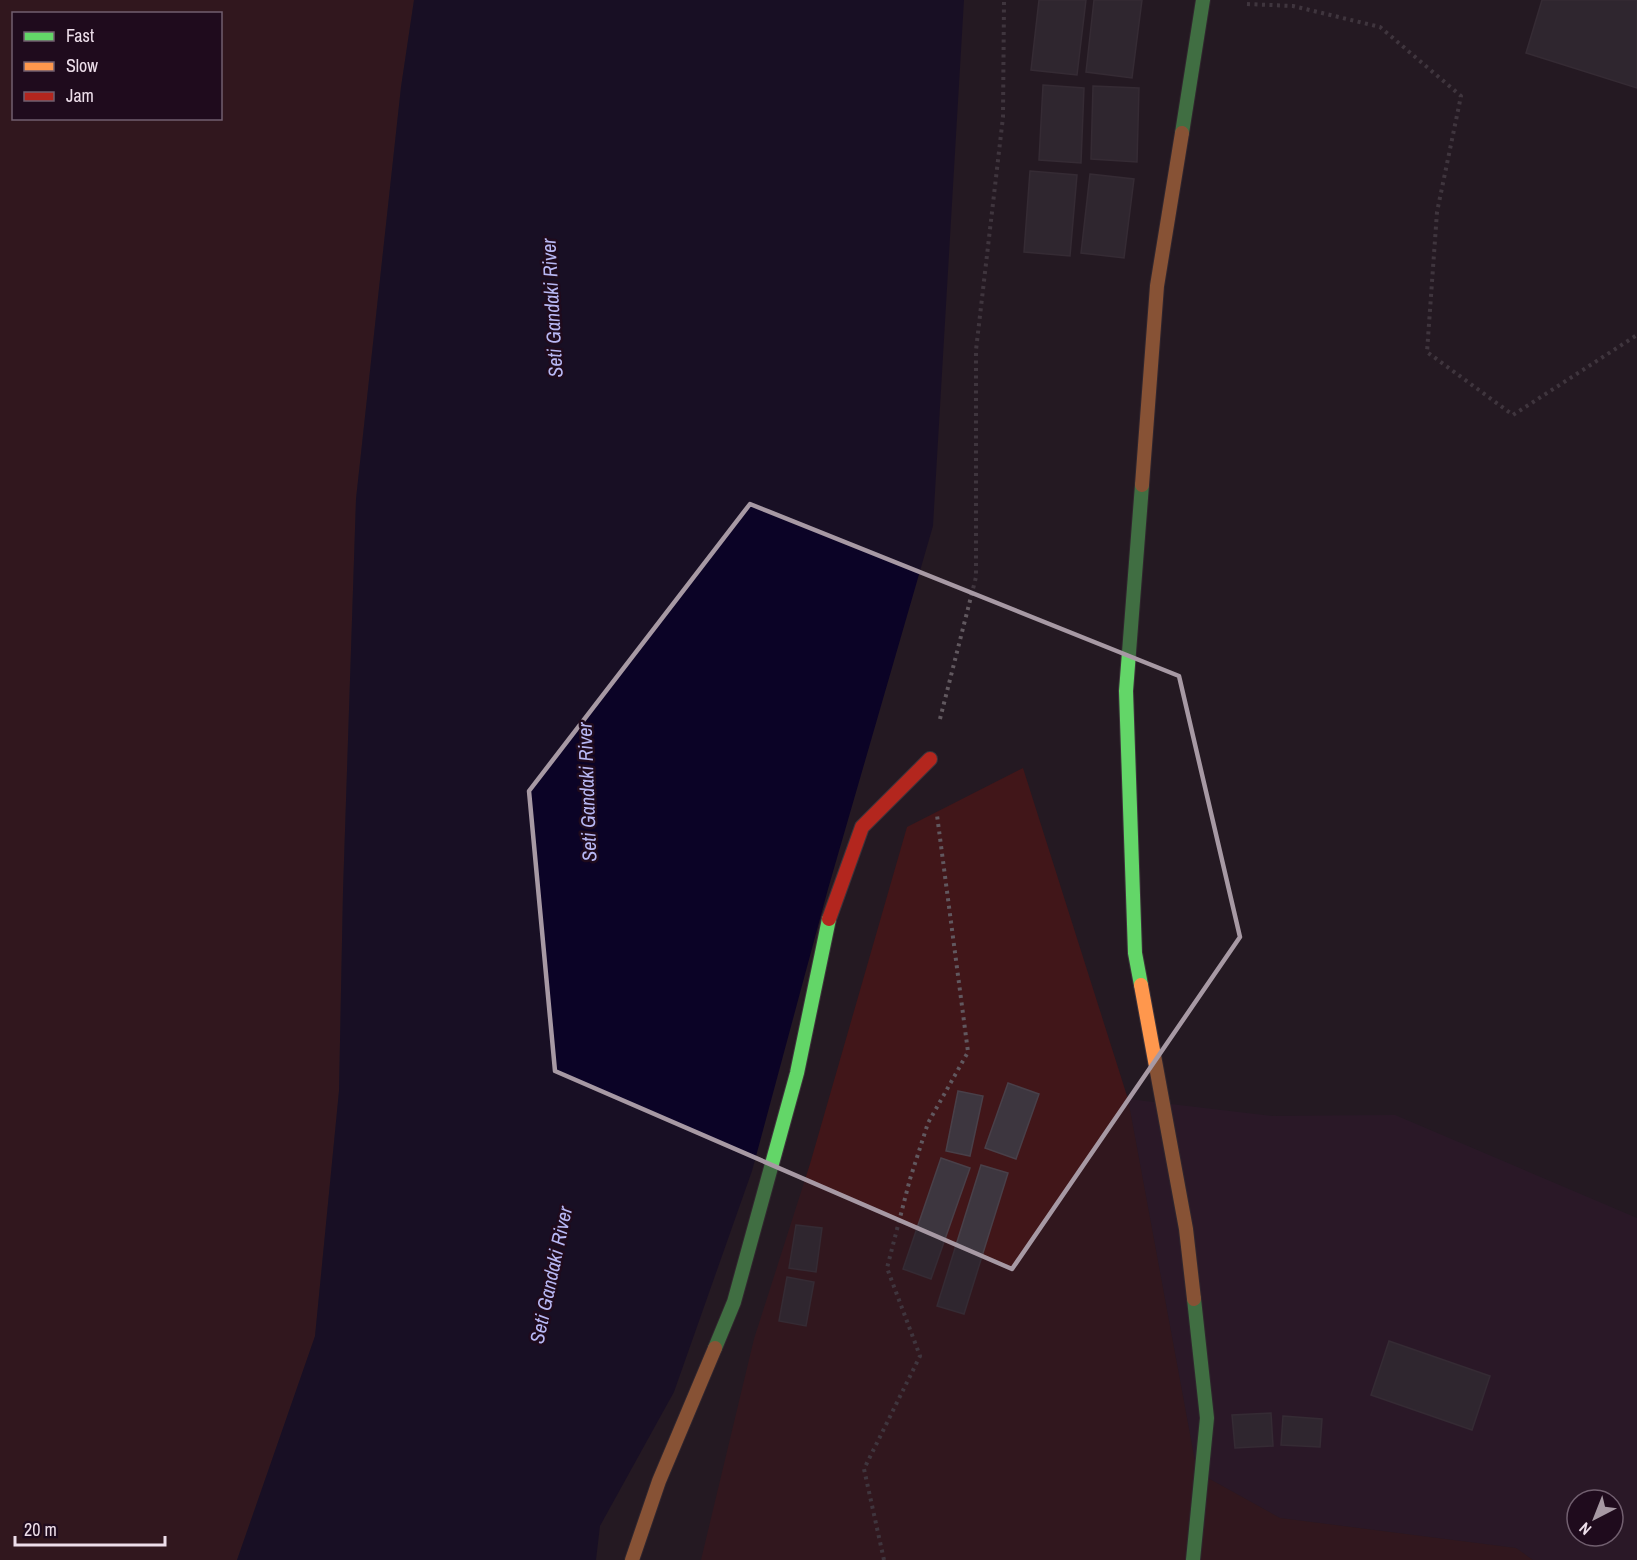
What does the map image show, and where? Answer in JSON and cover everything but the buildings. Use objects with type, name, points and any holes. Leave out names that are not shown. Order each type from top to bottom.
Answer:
[{"type":"street","points":[[1193,1560],[1207,1418],[1186,1229],[1135,953],[1126,692],[1157,286],[1203,1]]},
{"type":"street","points":[[632,1560],[659,1481],[734,1302],[797,1073],[828,922],[862,827],[930,759]]},
{"type":"path","points":[[1203,1],[1293,6],[1380,27],[1461,96],[1437,212],[1427,352],[1513,415],[1637,335]]},
{"type":"highlighted area","points":[[750,504],[1179,676],[1240,937],[1012,1269],[555,1071],[529,791]]},
{"type":"shaded area","points":[[0,0],[414,0],[401,87],[356,499],[339,1091],[315,1337],[237,1560],[0,1560]]},
{"type":"shaded area","points":[[1023,768],[1128,1099],[1197,1472],[1280,1518],[1516,1548],[1533,1560],[701,1560],[754,1339],[810,1164],[907,827]]},
{"type":"shaded area","points":[[1128,1099],[1273,1116],[1395,1115],[1637,1218],[1637,1560],[1533,1560],[1516,1548],[1280,1518],[1197,1472]]},
{"type":"water","name":"Seti Gandaki River","points":[[414,0],[964,0],[933,526],[828,889],[752,1171],[674,1392],[600,1526],[596,1560],[237,1560],[315,1336],[339,1091],[356,499],[401,87]]},
{"type":"traffic: fast","points":[[1182,133],[1203,0]]},
{"type":"traffic: fast","points":[[1141,985],[1135,953],[1126,691],[1142,485]]},
{"type":"traffic: fast","points":[[715,1348],[734,1302],[797,1073],[829,919]]},
{"type":"traffic: fast","points":[[1193,1560],[1207,1418],[1194,1299]]},
{"type":"traffic: slow","points":[[1142,485],[1157,286],[1182,133]]},
{"type":"traffic: slow","points":[[1141,985],[1186,1229],[1194,1299]]},
{"type":"traffic: slow","points":[[632,1560],[659,1481],[715,1348]]},
{"type":"traffic: jam","points":[[829,919],[862,827],[930,759]]}]
